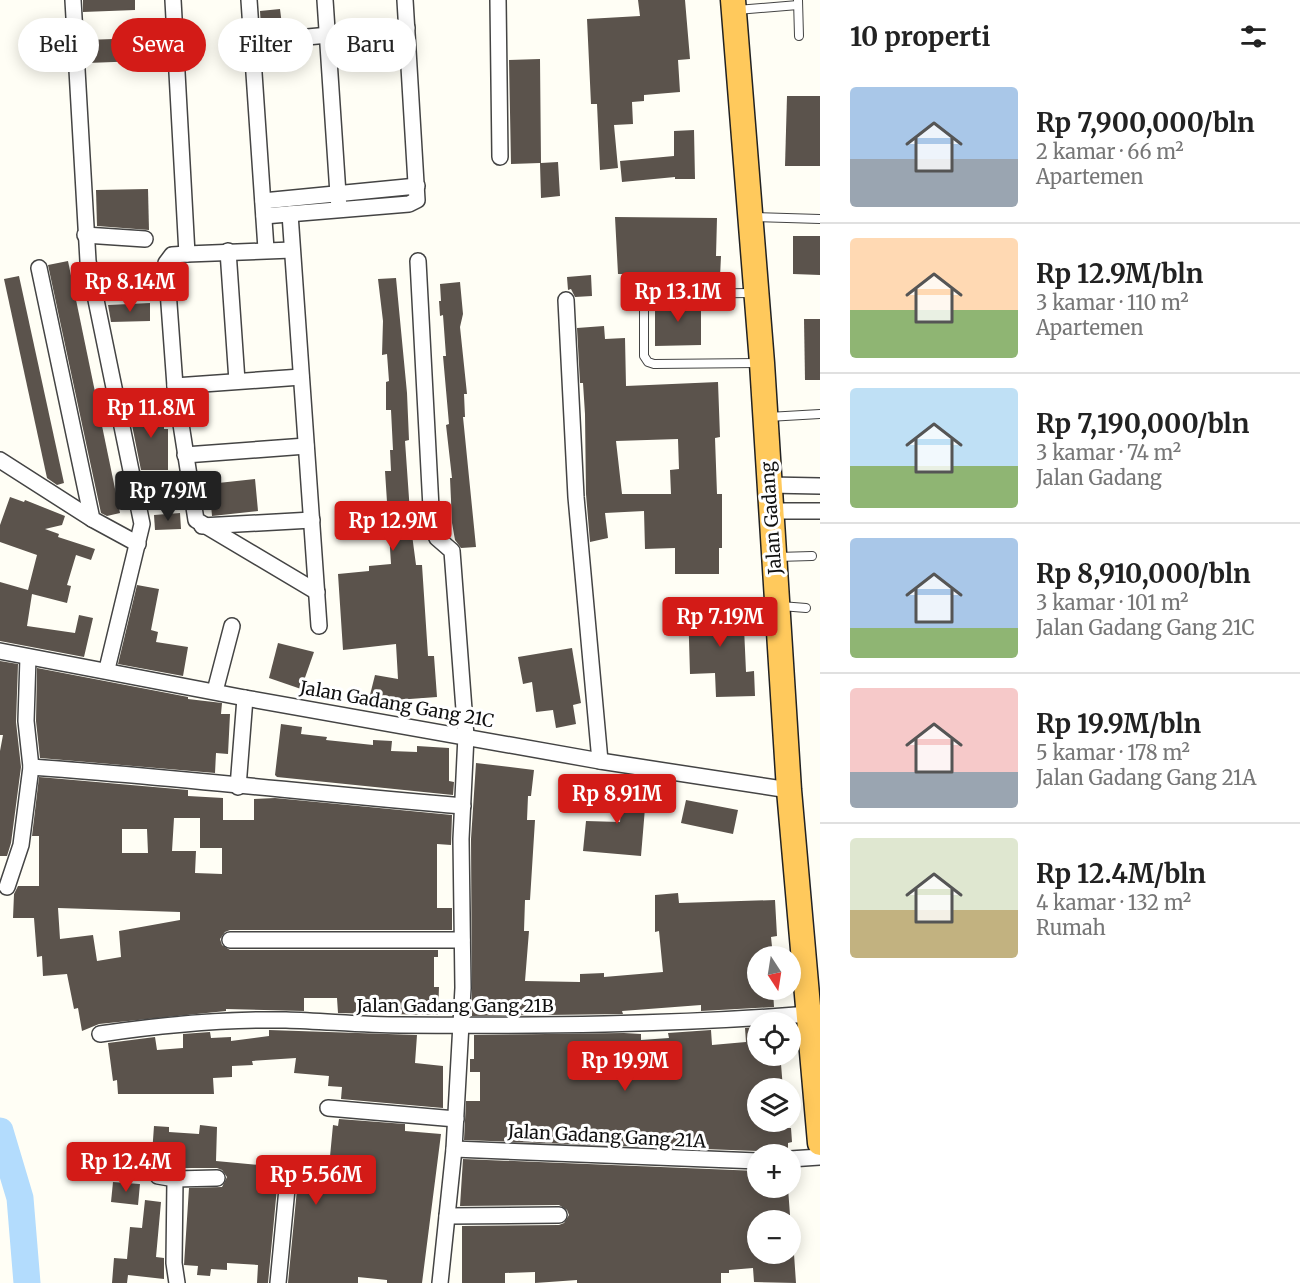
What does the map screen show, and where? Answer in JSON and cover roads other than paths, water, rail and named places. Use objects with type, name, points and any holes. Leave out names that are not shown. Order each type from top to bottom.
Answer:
[{"type":"highway","name":"Jalan Gadang","points":[[734,5],[762,363],[789,790],[820,1143]]},
{"type":"street","points":[[73,0],[88,261],[142,524],[107,669]]},
{"type":"street","points":[[173,0],[187,254]]},
{"type":"street","points":[[249,0],[250,18]]},
{"type":"street","points":[[324,0],[326,18]]},
{"type":"street","points":[[405,0],[406,18]]},
{"type":"street","points":[[498,0],[500,157]]},
{"type":"street","points":[[254,72],[266,249]]},
{"type":"street","points":[[330,72],[339,209]]},
{"type":"street","points":[[263,208],[290,214],[415,203],[417,186],[410,72]]},
{"type":"street","points":[[263,208],[338,193],[417,186]]},
{"type":"street","points":[[290,214],[319,626]]},
{"type":"street","points":[[85,235],[144,239]]},
{"type":"street","points":[[291,250],[266,249],[172,255],[166,263],[175,386],[196,520],[317,592]]},
{"type":"street","points":[[228,251],[237,381]]},
{"type":"street","points":[[418,261],[432,527],[437,538],[452,551],[466,736],[463,806],[462,1024],[454,1149],[440,1283]]},
{"type":"street","points":[[39,268],[92,519]]},
{"type":"street","points":[[566,300],[576,497],[600,761]]},
{"type":"street","points":[[175,386],[301,377]]},
{"type":"street","points":[[185,455],[306,446]]},
{"type":"street","points":[[0,460],[92,519],[138,544]]},
{"type":"street","points":[[769,485],[820,486]]},
{"type":"street","points":[[770,511],[820,511]]},
{"type":"street","points":[[202,525],[312,520]]},
{"type":"street","points":[[215,691],[232,626]]},
{"type":"street","name":"Jalan Gadang Gang 21C","points":[[0,651],[107,669],[245,698],[600,761],[789,790]]},
{"type":"street","points":[[7,887],[21,845],[31,767],[26,722],[28,657]]},
{"type":"street","points":[[238,787],[245,698]]},
{"type":"street","points":[[31,767],[185,778],[238,787],[463,806]]},
{"type":"street","points":[[230,940],[462,940]]},
{"type":"street","name":"Jalan Gadang Gang 21B","points":[[100,1034],[167,1025],[285,1020],[523,1027],[656,1024],[809,1014]]},
{"type":"street","points":[[328,1108],[456,1119]]},
{"type":"street","name":"Jalan Gadang Gang 21A","points":[[454,1149],[747,1161]]},
{"type":"street","points":[[801,1158],[820,1157]]},
{"type":"street","points":[[153,1162],[158,1176],[175,1179],[216,1178]]},
{"type":"street","points":[[278,1283],[288,1178]]},
{"type":"street","points":[[175,1179],[174,1263],[179,1283]]},
{"type":"street","points":[[447,1216],[559,1215]]},
{"type":"lane","points":[[734,5],[798,3],[800,36]]},
{"type":"lane","points":[[749,217],[820,219]]},
{"type":"lane","points":[[756,293],[650,294],[644,302],[644,356],[648,363],[654,364],[762,363]]},
{"type":"lane","points":[[765,417],[820,414]]},
{"type":"lane","points":[[774,557],[812,556]]},
{"type":"lane","points":[[777,606],[806,608]]},
{"type":"waterway","points":[[0,1131],[20,1198],[27,1283]]}]
